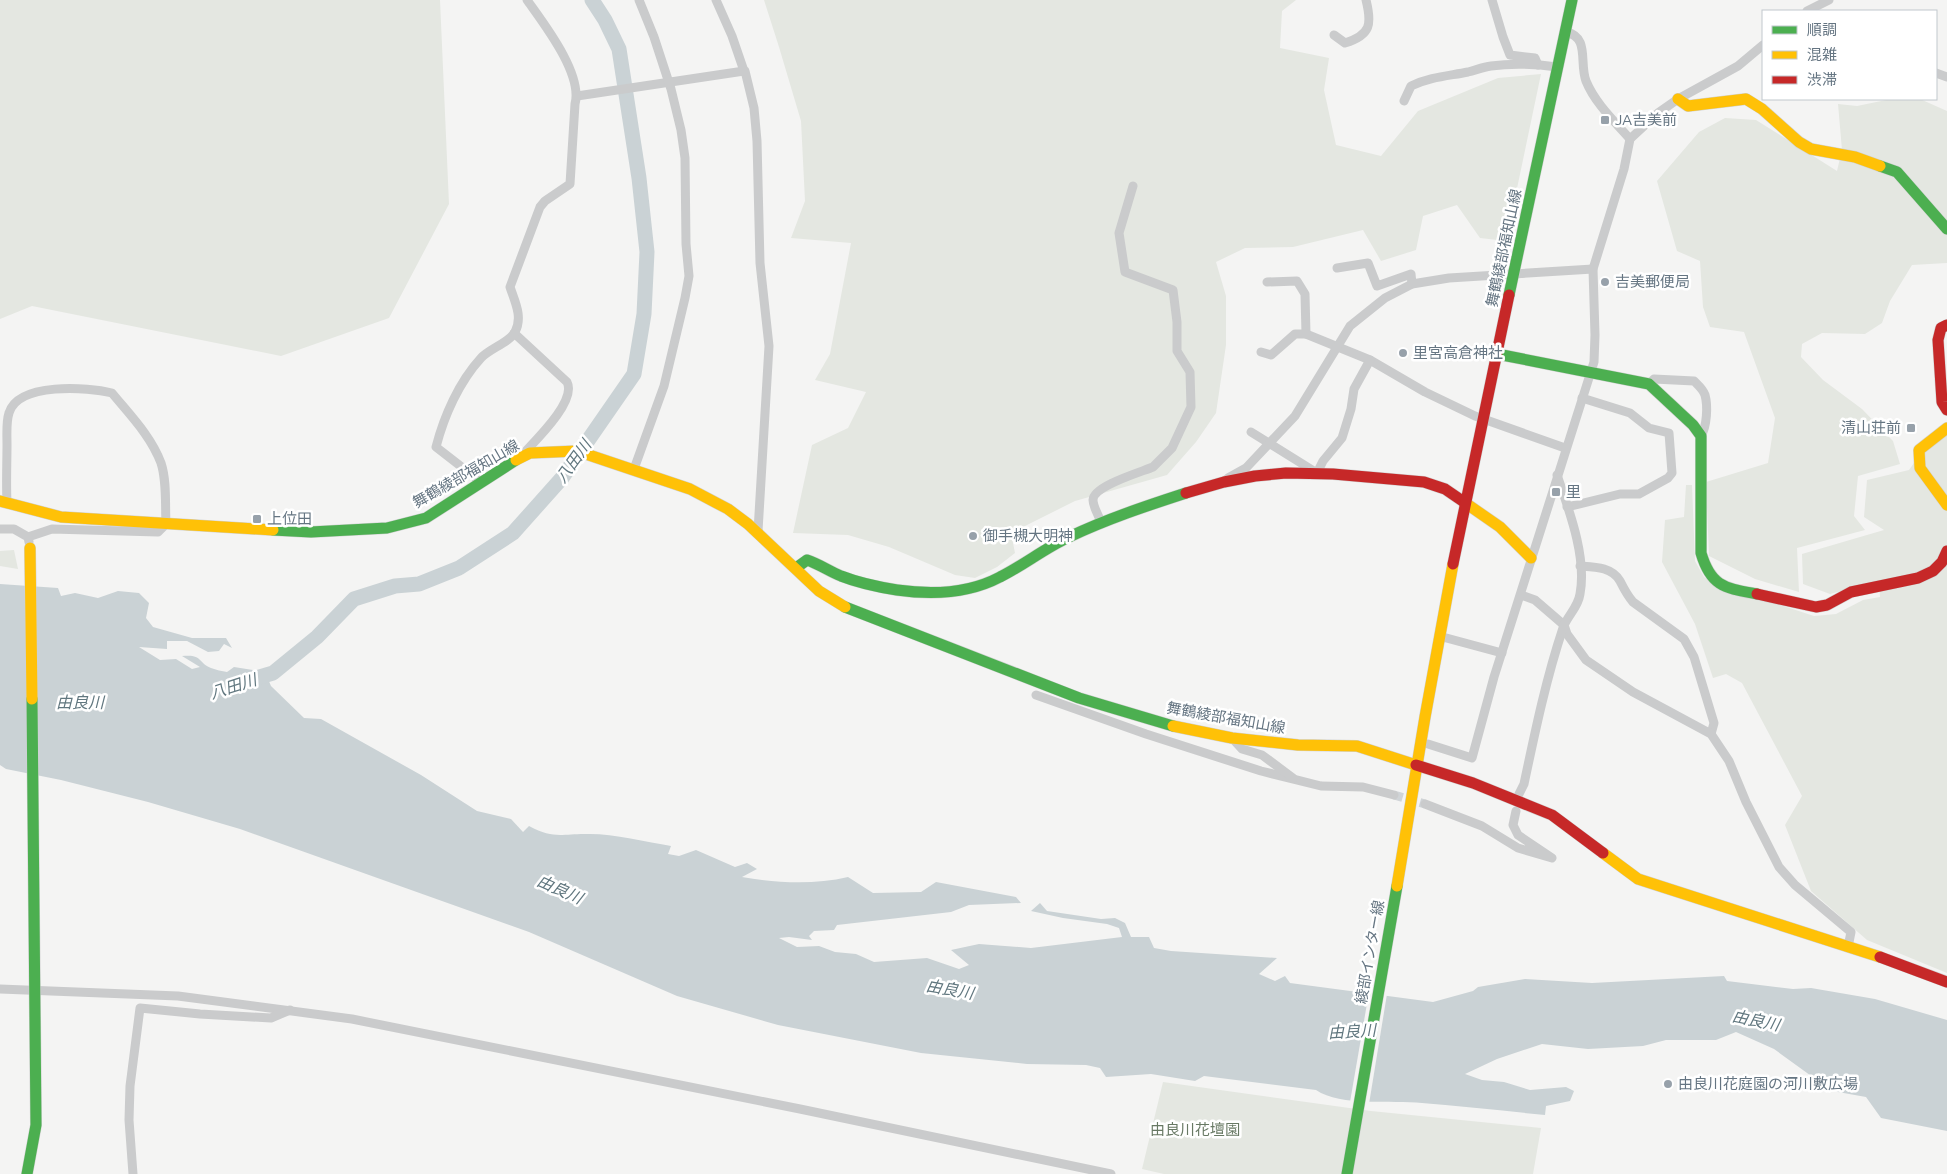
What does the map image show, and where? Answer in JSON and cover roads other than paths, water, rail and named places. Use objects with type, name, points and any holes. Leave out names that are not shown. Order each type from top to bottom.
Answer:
[{"type":"main road","name":"舞鶴綾部福知山線","points":[[3,501],[61,517],[311,532],[387,528],[426,518],[524,456],[546,450],[577,451],[690,489],[728,509],[758,532],[819,591],[844,608],[1079,698],[1164,724],[1232,738],[1298,745],[1357,746],[1416,765],[1464,502],[1572,0]]},
{"type":"main road","points":[[1678,99],[1688,106],[1746,99],[1762,109],[1799,142],[1811,149],[1855,156],[1897,172],[1947,229]]},
{"type":"main road","points":[[1947,325],[1941,328],[1938,340],[1942,402],[1947,410]]},
{"type":"main road","points":[[1497,354],[1649,384],[1693,425],[1701,436],[1701,554],[1705,567],[1714,580],[1734,590],[1777,597],[1816,607],[1827,604],[1851,592],[1918,578],[1933,572],[1942,562],[1947,551]]},
{"type":"main road","points":[[1947,428],[1918,450],[1920,468],[1947,505]]},
{"type":"main road","points":[[796,568],[808,560],[818,562],[840,575],[874,586],[912,591],[954,592],[991,582],[1031,560],[1066,537],[1134,509],[1218,483],[1273,474],[1317,473],[1412,480],[1438,485],[1484,514],[1510,536],[1531,558]]},
{"type":"main road","points":[[27,1174],[36,1125],[29,543]]},
{"type":"main road","points":[[1416,765],[1473,783],[1552,815],[1638,879],[1848,947],[1947,982]]},
{"type":"main road","name":"綾部インター線","points":[[1347,1174],[1416,765]]},
{"type":"street","points":[[481,482],[436,447],[443,422],[463,382],[482,356],[514,334],[518,321],[518,311],[510,287],[540,207],[544,201],[570,184],[575,104],[578,96],[572,75],[557,44],[527,0]]},
{"type":"street","points":[[634,469],[664,386],[686,298],[688,276],[685,158],[681,130],[654,37],[639,0]]},
{"type":"street","points":[[716,0],[732,36],[744,71],[746,71],[754,108],[757,141],[760,263],[769,346],[758,532]]},
{"type":"street","points":[[1334,35],[1345,43],[1365,34],[1369,26],[1366,0]]},
{"type":"street","points":[[1492,0],[1510,55],[1535,58],[1538,65]]},
{"type":"street","points":[[1809,10],[1829,0]]},
{"type":"street","points":[[1566,32],[1577,37],[1582,44],[1585,80],[1598,103],[1630,140]]},
{"type":"street","points":[[1428,744],[1472,758],[1531,558],[1594,362],[1593,269],[1624,169],[1630,140],[1658,113],[1678,99],[1738,66],[1762,48]]},
{"type":"street","points":[[1404,101],[1412,86],[1430,79],[1489,66],[1513,64],[1557,67]]},
{"type":"street","points":[[578,96],[744,71]]},
{"type":"street","points":[[1101,522],[1093,502],[1094,495],[1103,487],[1157,464],[1172,448],[1191,407],[1190,372],[1177,351],[1177,322],[1173,290],[1125,272],[1119,233],[1133,186]]},
{"type":"street","points":[[1338,268],[1368,263],[1377,286],[1411,274],[1412,284]]},
{"type":"street","points":[[1218,483],[1246,468],[1295,416],[1350,326],[1385,298],[1412,284],[1449,278],[1593,269]]},
{"type":"street","points":[[1267,282],[1297,281],[1305,294],[1306,334]]},
{"type":"street","points":[[514,334],[567,382],[569,387],[568,393],[549,428],[524,456]]},
{"type":"street","points":[[1261,352],[1271,355],[1295,334],[1306,334],[1336,348],[1370,360],[1425,392],[1483,418],[1565,448]]},
{"type":"street","points":[[1251,432],[1317,473],[1323,460],[1342,438],[1351,409],[1354,389],[1370,360]]},
{"type":"street","points":[[1649,384],[1654,379],[1694,381],[1702,389],[1705,396],[1705,428],[1701,436]]},
{"type":"street","points":[[0,529],[14,529],[29,543],[52,529],[158,532],[166,524],[161,463],[150,440],[112,394],[97,389],[81,388],[30,393],[18,401],[9,411],[3,501]]},
{"type":"street","points":[[1568,506],[1620,494],[1639,494],[1668,478],[1672,473],[1670,434],[1649,428],[1630,414],[1582,398]]},
{"type":"street","points":[[1519,794],[1524,784],[1546,688],[1564,625],[1577,606],[1580,594],[1578,547],[1568,506],[1557,475]]},
{"type":"street","points":[[1580,566],[1594,566],[1611,571],[1619,579],[1633,602],[1684,639],[1694,657],[1714,723],[1711,734]]},
{"type":"street","points":[[1521,595],[1535,600],[1564,625],[1567,634],[1586,660],[1633,692],[1711,734],[1730,761],[1746,802],[1779,867],[1795,885],[1851,932],[1848,947]]},
{"type":"street","points":[[1439,636],[1502,653]]},
{"type":"street","points":[[1036,695],[1261,772],[1321,786],[1363,787],[1394,795]]},
{"type":"street","points":[[1232,738],[1242,749],[1262,754],[1296,780]]},
{"type":"street","points":[[1425,804],[1482,826],[1518,848],[1552,858],[1518,835],[1513,825],[1516,811]]},
{"type":"street","points":[[0,989],[178,996],[352,1019],[1110,1174]]},
{"type":"street","points":[[133,1174],[129,1120],[130,1086],[140,1008],[271,1018],[290,1010]]},
{"type":"water","name":"由良川","points":[[0,584],[58,588],[61,596],[75,593],[98,598],[118,591],[139,593],[149,603],[146,618],[153,627],[192,638],[226,638],[232,648],[224,644],[219,651],[208,652],[187,641],[167,641],[167,649],[139,647],[160,660],[176,659],[192,669],[200,667],[182,656],[197,657],[211,668],[227,672],[234,667],[265,672],[271,686],[304,718],[321,719],[421,775],[477,811],[511,819],[523,832],[529,826],[546,833],[559,835],[599,834],[620,837],[671,846],[668,854],[679,856],[696,850],[735,867],[747,863],[757,869],[742,877],[755,879],[809,882],[848,877],[873,893],[921,892],[936,882],[1016,897],[1021,903],[969,905],[951,912],[837,925],[834,930],[814,931],[809,936],[812,940],[789,937],[779,938],[797,947],[819,946],[835,952],[856,954],[874,962],[927,958],[959,969],[969,965],[951,950],[979,944],[1031,948],[1122,937],[1119,928],[1107,924],[1063,918],[1031,911],[1040,903],[1047,911],[1101,919],[1115,918],[1125,923],[1131,937],[1149,937],[1154,948],[1171,951],[1277,958],[1259,974],[1275,981],[1285,976],[1290,983],[1433,1002],[1473,991],[1478,987],[1525,979],[1592,983],[1724,976],[1727,981],[1793,989],[1811,988],[1875,999],[1947,1020],[1947,1131],[1881,1118],[1866,1097],[1838,1092],[1824,1082],[1814,1078],[1774,1049],[1736,1032],[1716,1040],[1666,1040],[1643,1046],[1588,1049],[1542,1044],[1497,1059],[1465,1074],[1482,1080],[1504,1082],[1530,1090],[1566,1087],[1574,1091],[1570,1101],[1546,1106],[1545,1115],[1410,1102],[1353,1101],[1339,1099],[1316,1090],[1204,1076],[1195,1081],[1151,1074],[1106,1077],[1100,1068],[1086,1065],[1027,1064],[921,1053],[778,1025],[677,996],[529,932],[240,829],[148,802],[61,780],[6,769],[0,765]]},
{"type":"waterway","name":"八田川","points":[[246,681],[273,673],[317,637],[354,599],[395,586],[419,584],[459,568],[513,533],[562,478],[634,374],[644,314],[647,252],[639,178],[619,49],[605,20],[592,0]]},
{"type":"tunnel","points":[[1394,795],[1425,804]]},
{"type":"place","name":"JA吉美前","points":[[1605,120]]},
{"type":"place","name":"吉美郵便局","points":[[1605,282]]},
{"type":"place","name":"里宮高倉神社","points":[[1403,353]]},
{"type":"place","name":"清山荘前","points":[[1911,428]]},
{"type":"place","name":"里","points":[[1556,492]]},
{"type":"place","name":"上位田","points":[[257,519]]},
{"type":"place","name":"御手槻大明神","points":[[973,536]]},
{"type":"place","name":"由良川花庭園の河川敷広場","points":[[1668,1084]]},
{"type":"park label","name":"由良川花壇園","points":[[1195,1130]]}]
